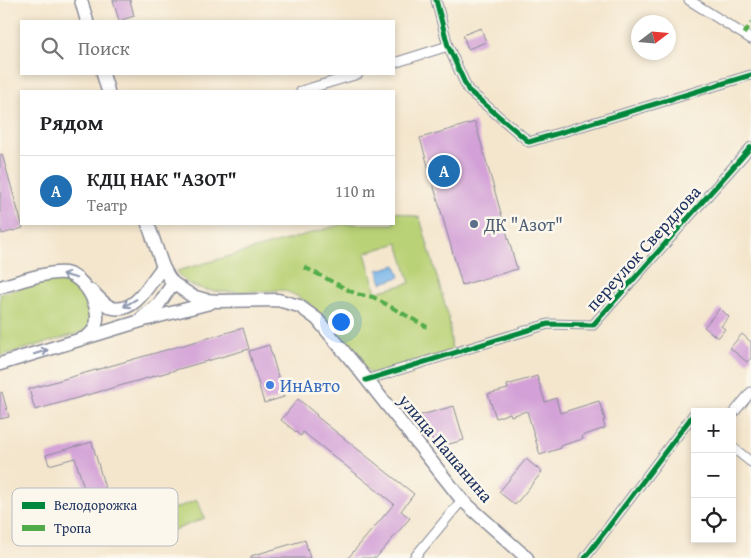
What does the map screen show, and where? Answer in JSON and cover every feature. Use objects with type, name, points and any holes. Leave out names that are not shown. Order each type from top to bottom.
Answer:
[{"type":"main road","points":[[81,0],[87,20]]},
{"type":"main road","points":[[103,75],[108,90]]},
{"type":"main road","points":[[148,225],[163,267],[173,283],[192,296],[218,301]]},
{"type":"main road","points":[[0,287],[47,275],[66,274],[74,276],[104,304],[112,308],[127,306],[144,293],[163,267]]},
{"type":"main road","points":[[133,324],[159,304],[173,283]]},
{"type":"main road","points":[[82,340],[91,335],[95,329],[97,319],[96,308],[87,287]]},
{"type":"main road","name":"улица Пашанина","points":[[218,301],[278,300],[299,306],[317,320],[462,500],[527,558]]},
{"type":"main road","points":[[0,364],[133,324],[218,301]]},
{"type":"street","points":[[436,0],[448,46],[468,90],[529,142],[751,75]]},
{"type":"street","points":[[689,0],[751,39]]},
{"type":"street","points":[[395,63],[448,46]]},
{"type":"street","points":[[304,90],[355,75]]},
{"type":"street","name":"переулок Свердлова","points":[[366,380],[548,324],[593,325],[751,147]]},
{"type":"street","points":[[736,410],[751,392]]},
{"type":"street","points":[[586,558],[691,419]]},
{"type":"street","points":[[736,450],[751,462]]},
{"type":"street","points":[[414,558],[462,500]]},
{"type":"green space","points":[[395,211],[420,218],[449,319],[452,352],[372,374],[357,361],[316,311],[297,296],[280,290],[217,292],[205,290],[184,280],[177,271],[339,225],[395,225]],"holes":[[[398,243],[410,283],[376,292],[365,253]]]},
{"type":"green space","points":[[59,277],[80,286],[91,325],[83,332],[0,356],[0,294]]},
{"type":"green space","points":[[197,500],[205,518],[178,529],[178,507]]},
{"type":"water","points":[[396,265],[400,277],[382,283],[378,270]]},
{"type":"building","points":[[113,0],[130,0],[134,16],[119,20]]},
{"type":"building","points":[[481,28],[486,42],[468,49],[463,35]]},
{"type":"building","name":"ДК \"Азот\"","points":[[475,122],[517,269],[462,285],[420,138]]},
{"type":"building","points":[[2,154],[20,217],[20,225],[22,225],[23,228],[2,234],[0,228],[0,155]]},
{"type":"building","points":[[720,308],[729,317],[721,326],[725,329],[718,338],[704,327]]},
{"type":"building","points":[[243,328],[249,349],[35,410],[29,389]]},
{"type":"building","points":[[742,334],[751,342],[751,358],[747,362],[730,348]]},
{"type":"building","points":[[269,345],[284,397],[264,403],[249,351]]},
{"type":"building","points":[[537,376],[545,402],[556,398],[560,413],[599,401],[605,420],[603,420],[605,428],[582,436],[583,439],[540,455],[527,411],[511,416],[510,413],[496,418],[488,394],[508,389],[507,385]]},
{"type":"building","points":[[2,392],[9,417],[0,419],[0,393]]},
{"type":"building","points":[[298,399],[316,416],[414,494],[401,511],[410,518],[376,558],[348,558],[394,504],[303,432],[301,436],[281,420]]},
{"type":"building","points":[[454,406],[464,440],[438,447],[414,417]]},
{"type":"building","points":[[92,442],[105,488],[84,488],[75,458],[49,465],[46,455]]},
{"type":"building","points":[[526,459],[542,472],[515,505],[499,492]]},
{"type":"building","points":[[305,540],[310,558],[251,558],[251,556]]},
{"type":"marked path","points":[[744,34],[751,23]]},
{"type":"marked path","points":[[304,267],[356,294],[373,297],[427,327]]},
{"type":"cycle path","points":[[436,0],[448,46],[468,90],[529,142],[751,75]]},
{"type":"cycle path","points":[[366,380],[548,324],[593,325],[751,147]]},
{"type":"cycle path","points":[[585,558],[691,418]]},
{"type":"place","name":"КДЦ НАК \"АЗОТ\"","points":[[444,171]]},
{"type":"place","name":"ДК \"Азот\"","points":[[474,224]]},
{"type":"place","name":"ИнАвто","points":[[270,385]]}]
